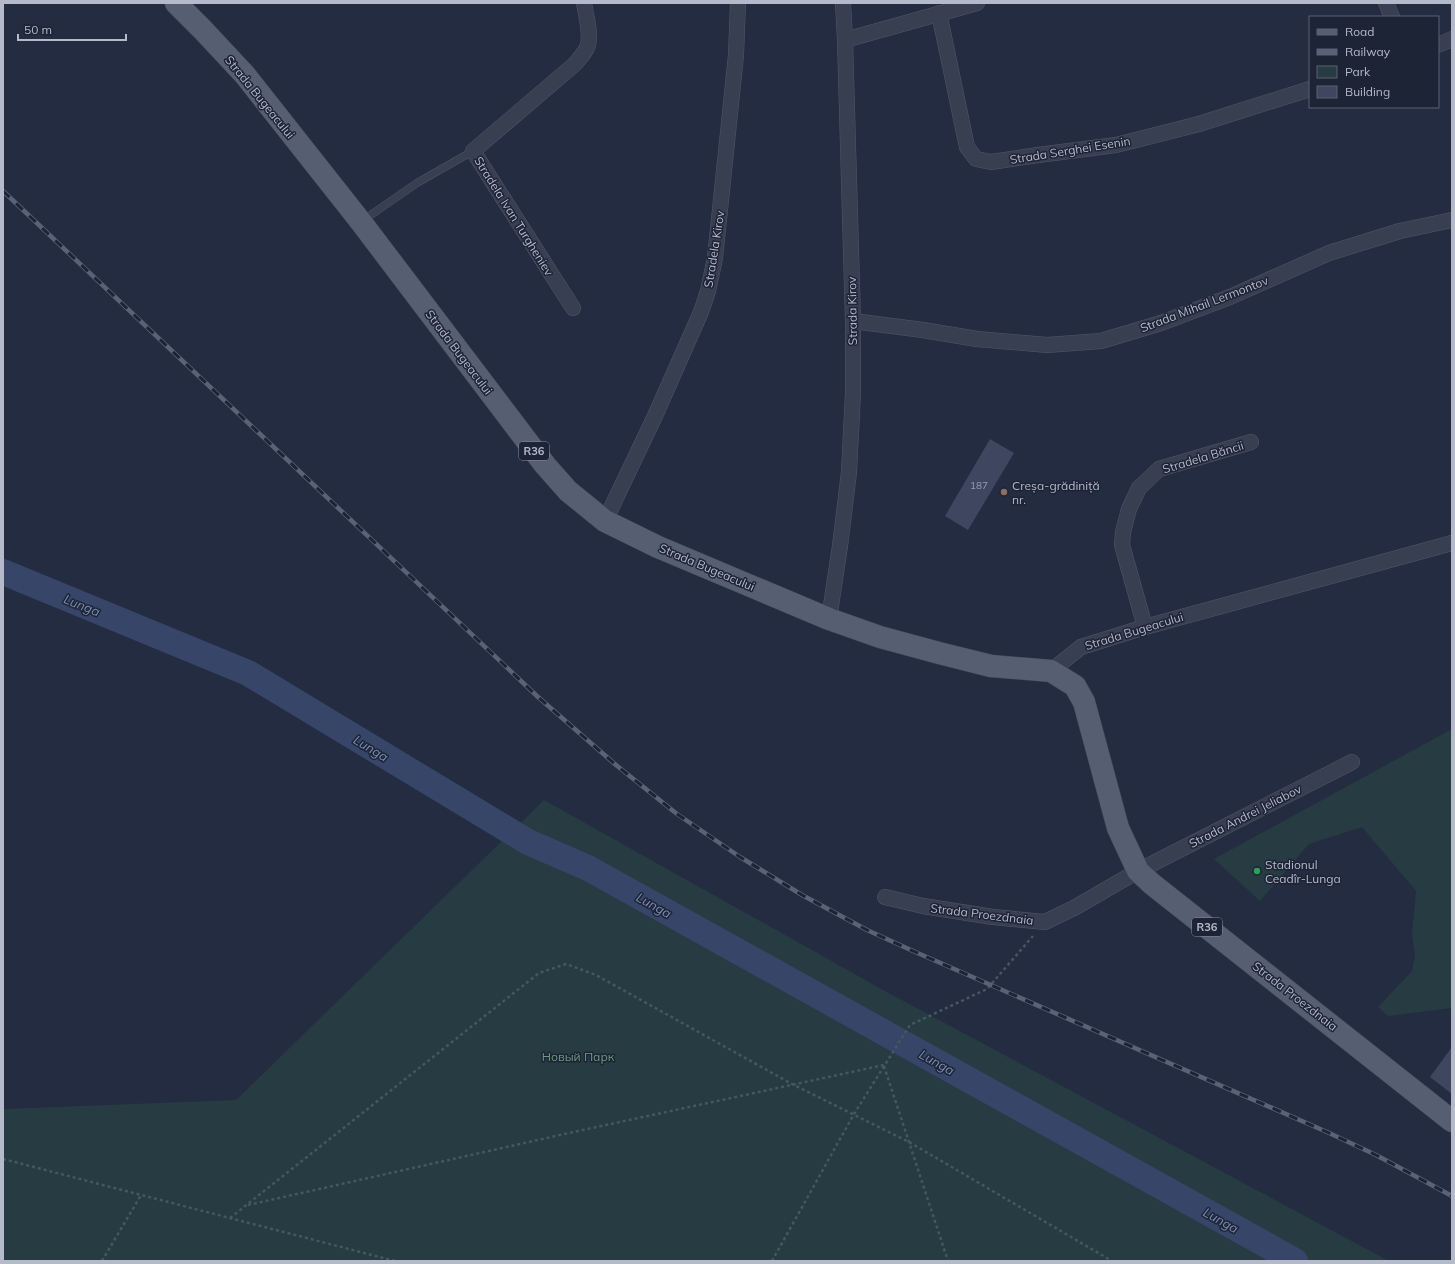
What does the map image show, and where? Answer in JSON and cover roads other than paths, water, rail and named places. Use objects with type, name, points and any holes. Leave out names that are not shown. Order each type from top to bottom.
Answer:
[{"type":"main road","name":"Strada Bugeacului","points":[[176,3],[245,75],[361,222],[545,465],[568,491],[605,521],[658,548],[829,618],[880,637],[991,666],[1051,671]]},
{"type":"main road","name":"Strada Proezdnaia","points":[[1051,671],[1075,686],[1084,702],[1118,828],[1138,871],[1152,884],[1452,1121]]},
{"type":"street","name":"Stradela Ivan Turgheniev","points":[[572,308],[473,151],[575,64],[582,55],[588,46],[589,29],[584,3]]},
{"type":"street","name":"Stradela Kirov","points":[[605,521],[655,416],[701,312],[708,290],[715,258],[734,78],[738,3]]},
{"type":"street","name":"Strada Kirov","points":[[829,618],[849,472],[853,393],[853,321],[845,40],[842,3]]},
{"type":"street","points":[[845,40],[977,3]]},
{"type":"street","points":[[1386,3],[1392,16]]},
{"type":"street","name":"Strada Serghei Esenin","points":[[939,13],[966,147],[976,159],[991,162],[1038,154],[1116,145],[1198,124],[1309,89]]},
{"type":"street","points":[[1439,45],[1452,39]]},
{"type":"street","name":"Strada Mihail Lermontov","points":[[853,321],[977,339],[1040,344],[1101,341],[1168,321],[1230,297],[1329,253],[1400,231],[1452,220]]},
{"type":"street","name":"Stradela Băncii","points":[[1144,627],[1122,545],[1123,532],[1129,509],[1140,488],[1159,469],[1251,442]]},
{"type":"street","name":"Strada Bugeacului","points":[[1051,671],[1081,647],[1144,627],[1452,543]]},
{"type":"street","name":"Strada Andrei Jeliabov","points":[[1138,871],[1352,762]]},
{"type":"street","name":"Strada Proezdnaia","points":[[885,897],[923,906],[993,917],[1045,922],[1074,908],[1138,871]]},
{"type":"lane","points":[[361,222],[416,183],[473,151]]},
{"type":"waterway","name":"Lunga","points":[[3,572],[248,673],[528,842],[588,868],[1295,1261]]},
{"type":"railway","points":[[3,191],[538,697],[616,765],[677,814],[740,857],[802,895],[867,930],[1327,1132],[1376,1155],[1452,1196]]},
{"type":"place","name":"Creșa-grădiniță nr.","points":[[1004,492]]},
{"type":"place","name":"Stadionul Ceadîr-Lunga","points":[[1257,871]]},
{"type":"park label","name":"Новый Парк","points":[[578,1056]]}]
